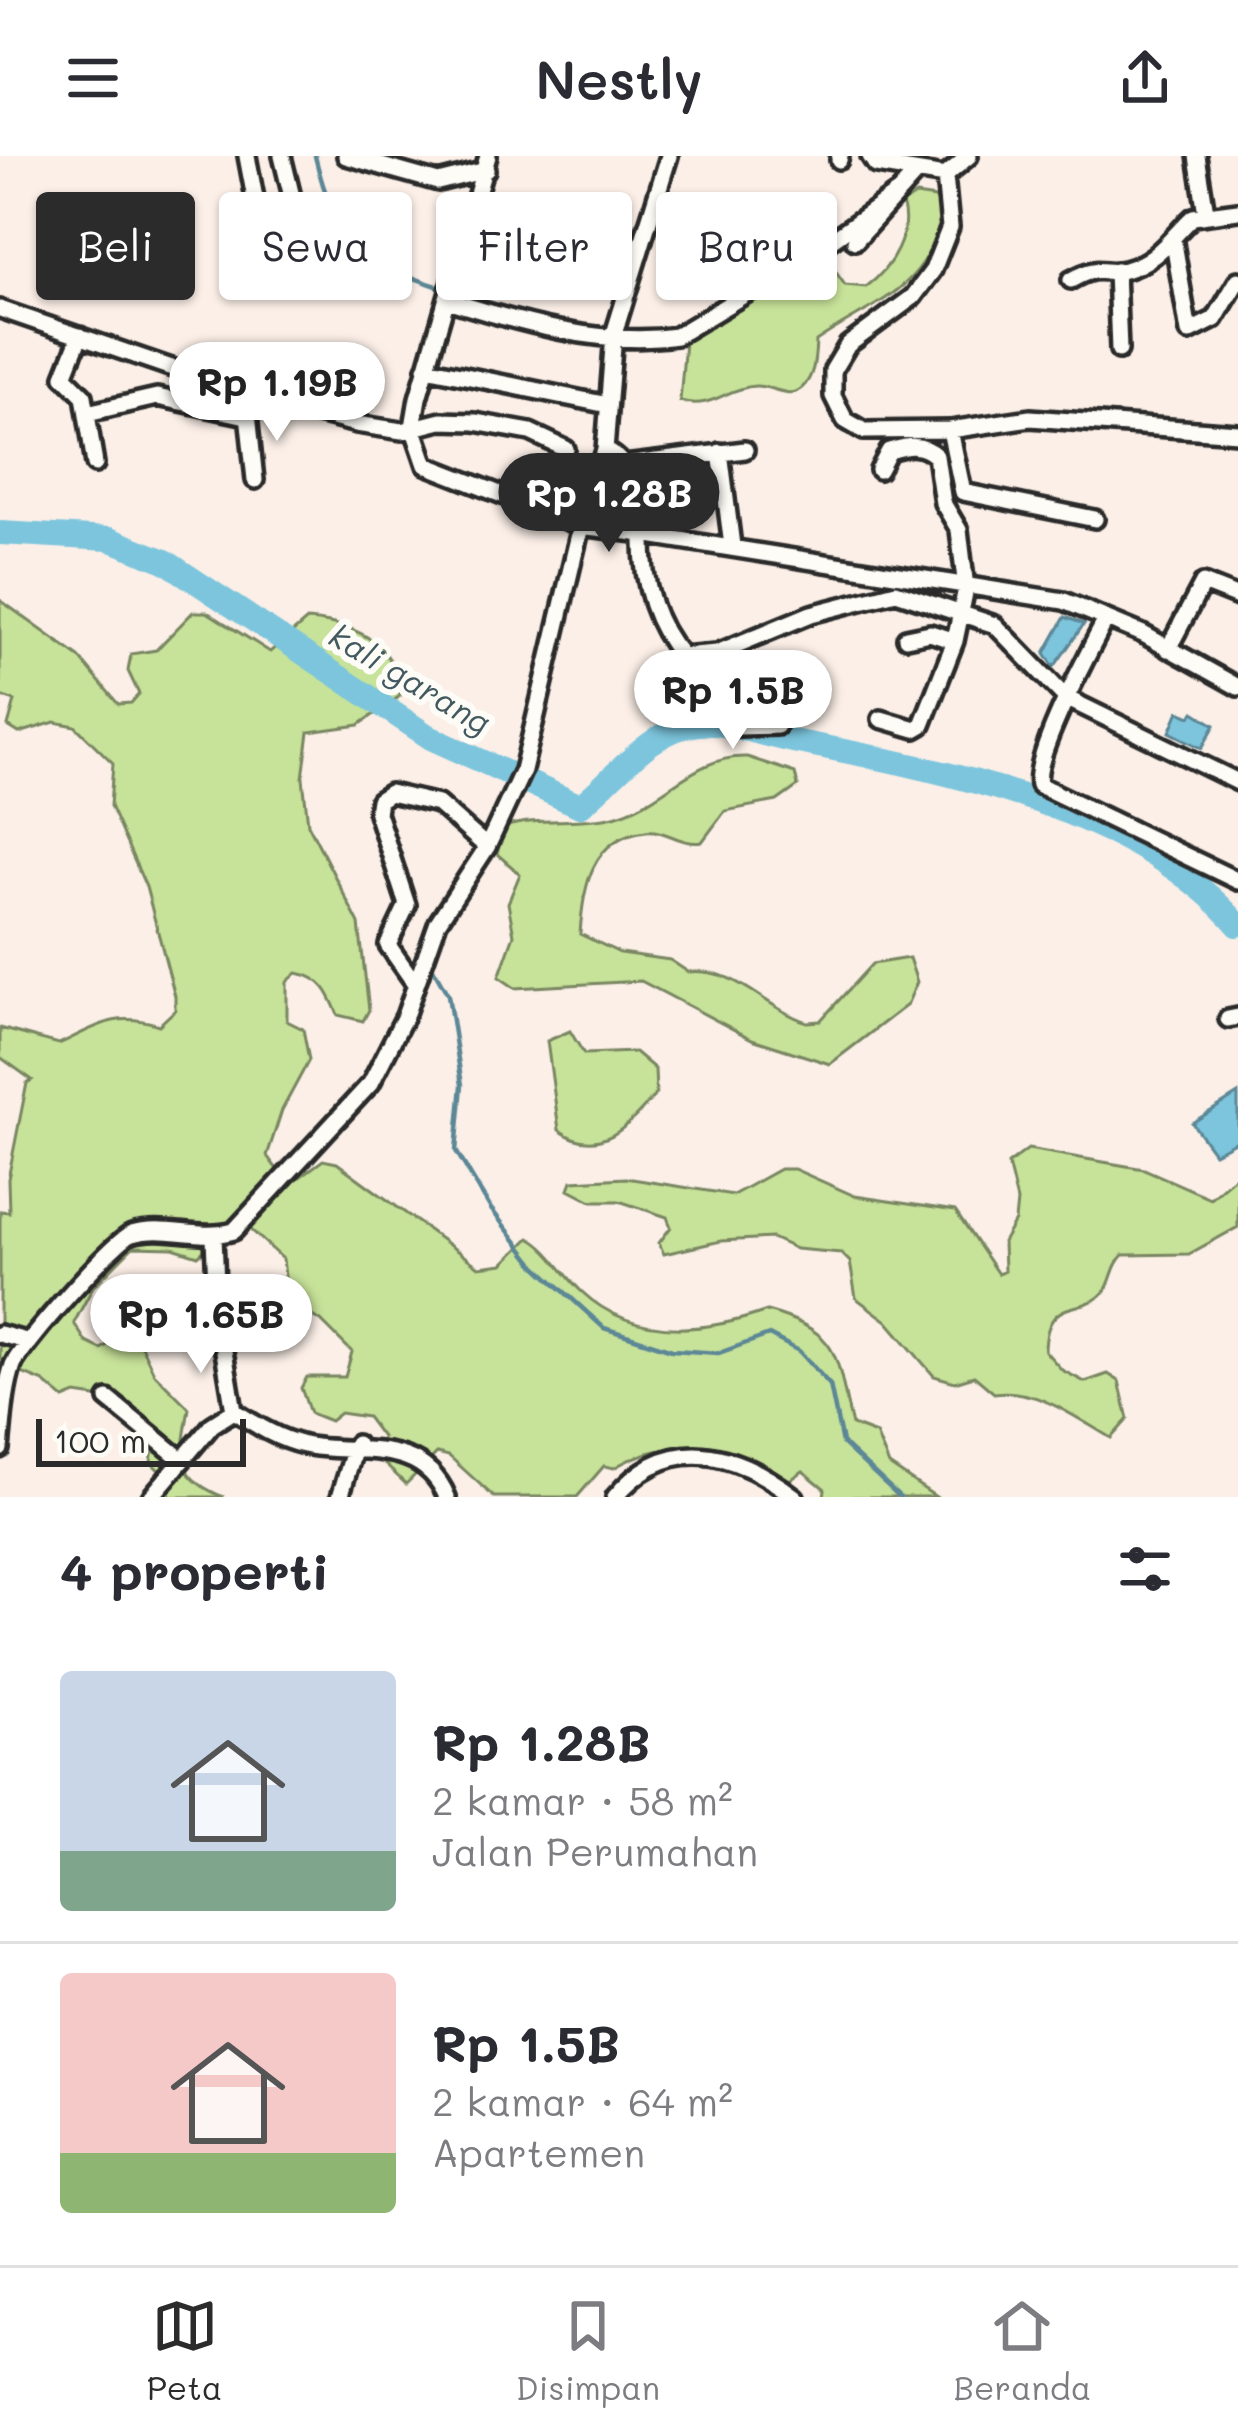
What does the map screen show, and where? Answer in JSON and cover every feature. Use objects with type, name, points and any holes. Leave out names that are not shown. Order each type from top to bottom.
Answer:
[{"type":"street","points":[[247,156],[258,214],[270,221],[287,216],[295,205],[282,156]]},
{"type":"street","points":[[346,156],[438,182],[487,163]]},
{"type":"street","points":[[0,1449],[9,1378],[26,1341],[119,1240],[162,1231],[214,1237],[234,1231],[352,1109],[395,1039],[438,922],[502,815],[523,770],[581,526],[605,450],[614,334],[669,156]]},
{"type":"street","points":[[870,156],[876,165],[945,176],[969,156]]},
{"type":"street","points":[[1197,156],[1206,213]]},
{"type":"street","points":[[479,192],[487,163]]},
{"type":"street","points":[[855,241],[917,172]]},
{"type":"street","points":[[945,176],[950,227],[933,270],[914,297],[848,345],[831,383],[839,411],[856,428],[950,430],[1030,418],[1238,433]]},
{"type":"street","points":[[896,194],[702,325],[651,340],[523,326],[447,300],[413,427],[426,465],[581,526],[1064,601],[1238,687]]},
{"type":"street","points":[[1071,280],[1096,267],[1116,271],[1174,243],[1193,217],[1238,211]]},
{"type":"street","points":[[1174,243],[1189,332],[1215,319],[1238,280]]},
{"type":"street","points":[[1116,271],[1119,350]]},
{"type":"street","points":[[0,309],[268,401],[373,428],[476,422],[530,432],[566,449]]},
{"type":"street","points":[[80,336],[64,376],[84,396],[95,464]]},
{"type":"street","points":[[426,368],[608,405]]},
{"type":"street","points":[[87,413],[157,397],[248,413],[268,401]]},
{"type":"street","points":[[248,413],[255,480]]},
{"type":"street","points":[[950,430],[963,492],[1095,519]]},
{"type":"street","points":[[879,470],[889,451],[905,447],[920,446],[936,456],[943,503],[959,530],[966,588],[955,641],[919,729],[880,719]]},
{"type":"street","points":[[625,465],[746,449]]},
{"type":"street","points":[[605,450],[625,465],[640,505],[646,581],[663,632],[682,656],[700,658],[811,614],[882,593],[963,613],[1005,630],[1005,639],[1066,698],[1238,782]]},
{"type":"street","points":[[720,452],[732,546]]},
{"type":"street","points":[[1168,649],[1203,584],[1238,598]]},
{"type":"street","points":[[1106,619],[1066,698],[1037,770],[1039,784],[1238,881]]},
{"type":"street","points":[[906,638],[929,633],[955,641]]},
{"type":"street","points":[[700,658],[727,717],[737,727],[777,726],[788,702]]},
{"type":"street","points":[[416,985],[388,944],[407,905],[377,813],[379,800],[390,794],[430,800],[484,844]]},
{"type":"street","points":[[214,1237],[217,1310],[234,1412]]},
{"type":"street","points":[[0,1334],[26,1341]]},
{"type":"street","points":[[108,1399],[181,1459]]},
{"type":"street","points":[[234,1412],[301,1444],[356,1444],[425,1466],[447,1497]]},
{"type":"street","points":[[151,1497],[212,1425],[234,1412]]},
{"type":"street","points":[[340,1497],[356,1444]]},
{"type":"street","points":[[615,1497],[650,1463],[686,1454],[746,1466],[795,1497]]},
{"type":"green space","points":[[916,195],[935,198],[946,213],[936,240],[924,262],[895,292],[816,341],[812,372],[802,388],[785,392],[755,386],[701,403],[680,401],[685,341],[746,300],[837,300],[837,274],[845,285],[866,287],[898,249],[904,226],[902,203]]},
{"type":"green space","points":[[0,600],[79,657],[118,704],[131,703],[139,694],[128,671],[131,654],[156,650],[193,612],[207,612],[270,652],[307,620],[358,632],[382,650],[391,662],[400,696],[359,725],[309,732],[303,778],[308,824],[359,924],[369,1010],[363,1021],[338,1015],[328,993],[313,979],[297,973],[287,982],[287,1021],[303,1029],[309,1060],[282,1110],[267,1156],[289,1185],[323,1160],[337,1163],[479,1267],[503,1264],[529,1238],[581,1291],[624,1318],[647,1325],[695,1328],[767,1311],[811,1329],[824,1339],[838,1366],[852,1425],[876,1434],[889,1465],[936,1497],[824,1497],[825,1489],[803,1471],[789,1481],[748,1459],[680,1448],[635,1457],[614,1468],[604,1466],[577,1497],[494,1497],[449,1456],[437,1453],[406,1484],[379,1459],[382,1437],[367,1417],[340,1413],[330,1421],[310,1413],[301,1388],[307,1377],[345,1377],[352,1352],[321,1321],[299,1309],[286,1285],[283,1259],[249,1228],[230,1228],[198,1256],[173,1248],[133,1247],[93,1287],[74,1323],[86,1342],[101,1349],[124,1334],[137,1337],[154,1373],[189,1408],[183,1451],[188,1472],[224,1497],[163,1497],[168,1480],[151,1462],[154,1441],[131,1423],[118,1421],[102,1398],[76,1394],[64,1399],[44,1382],[0,1364],[0,1211],[9,1212],[8,1179],[27,1083],[32,1080],[0,1057],[0,1028],[59,1044],[118,1020],[159,1025],[175,1010],[175,996],[146,887],[110,806],[113,763],[75,726],[55,722],[19,733],[8,726],[15,701],[0,696]]},
{"type":"green space","points":[[747,757],[795,773],[798,786],[777,801],[725,811],[702,842],[646,831],[612,843],[587,883],[580,934],[620,953],[670,960],[688,972],[722,976],[807,1022],[820,1021],[872,964],[909,958],[917,982],[907,1005],[830,1064],[752,1039],[641,981],[515,988],[499,977],[514,935],[508,903],[520,874],[497,854],[504,827],[614,816],[649,801],[695,771],[728,758]]},
{"type":"green space","points":[[570,1031],[584,1054],[635,1052],[655,1069],[656,1094],[624,1127],[601,1140],[574,1138],[559,1130],[547,1041]]},
{"type":"green space","points":[[1028,1149],[1144,1169],[1210,1198],[1238,1174],[1238,1227],[1189,1254],[1123,1255],[1100,1296],[1065,1310],[1051,1322],[1045,1351],[1062,1370],[1085,1382],[1108,1374],[1119,1381],[1128,1419],[1111,1438],[1041,1399],[994,1393],[974,1376],[955,1382],[934,1376],[887,1321],[856,1298],[850,1262],[841,1253],[796,1249],[772,1238],[721,1241],[664,1254],[659,1243],[671,1227],[667,1217],[619,1201],[592,1201],[569,1189],[572,1181],[626,1178],[733,1195],[780,1169],[794,1169],[855,1196],[955,1211],[998,1274],[1004,1271],[1003,1242],[1015,1221],[1017,1201],[1008,1164]]},
{"type":"water","points":[[1065,617],[1084,624],[1054,667],[1045,653]]},
{"type":"water","points":[[1179,711],[1191,716],[1194,712],[1215,725],[1202,748],[1170,732]]},
{"type":"water","points":[[1238,1094],[1238,1140],[1214,1153],[1192,1123]]},
{"type":"waterway","points":[[315,156],[332,208],[355,243],[389,267],[436,286]]},
{"type":"waterway","name":"kali garang","points":[[0,533],[109,539],[165,561],[431,738],[580,806],[664,735],[698,724],[735,727],[914,766],[1034,800],[1147,851],[1196,885],[1238,925]]},
{"type":"waterway","points":[[430,963],[448,995],[462,1085],[456,1151],[491,1209],[534,1264],[604,1328],[672,1350],[719,1353],[769,1335],[799,1351],[830,1385],[842,1443],[900,1497]]}]
